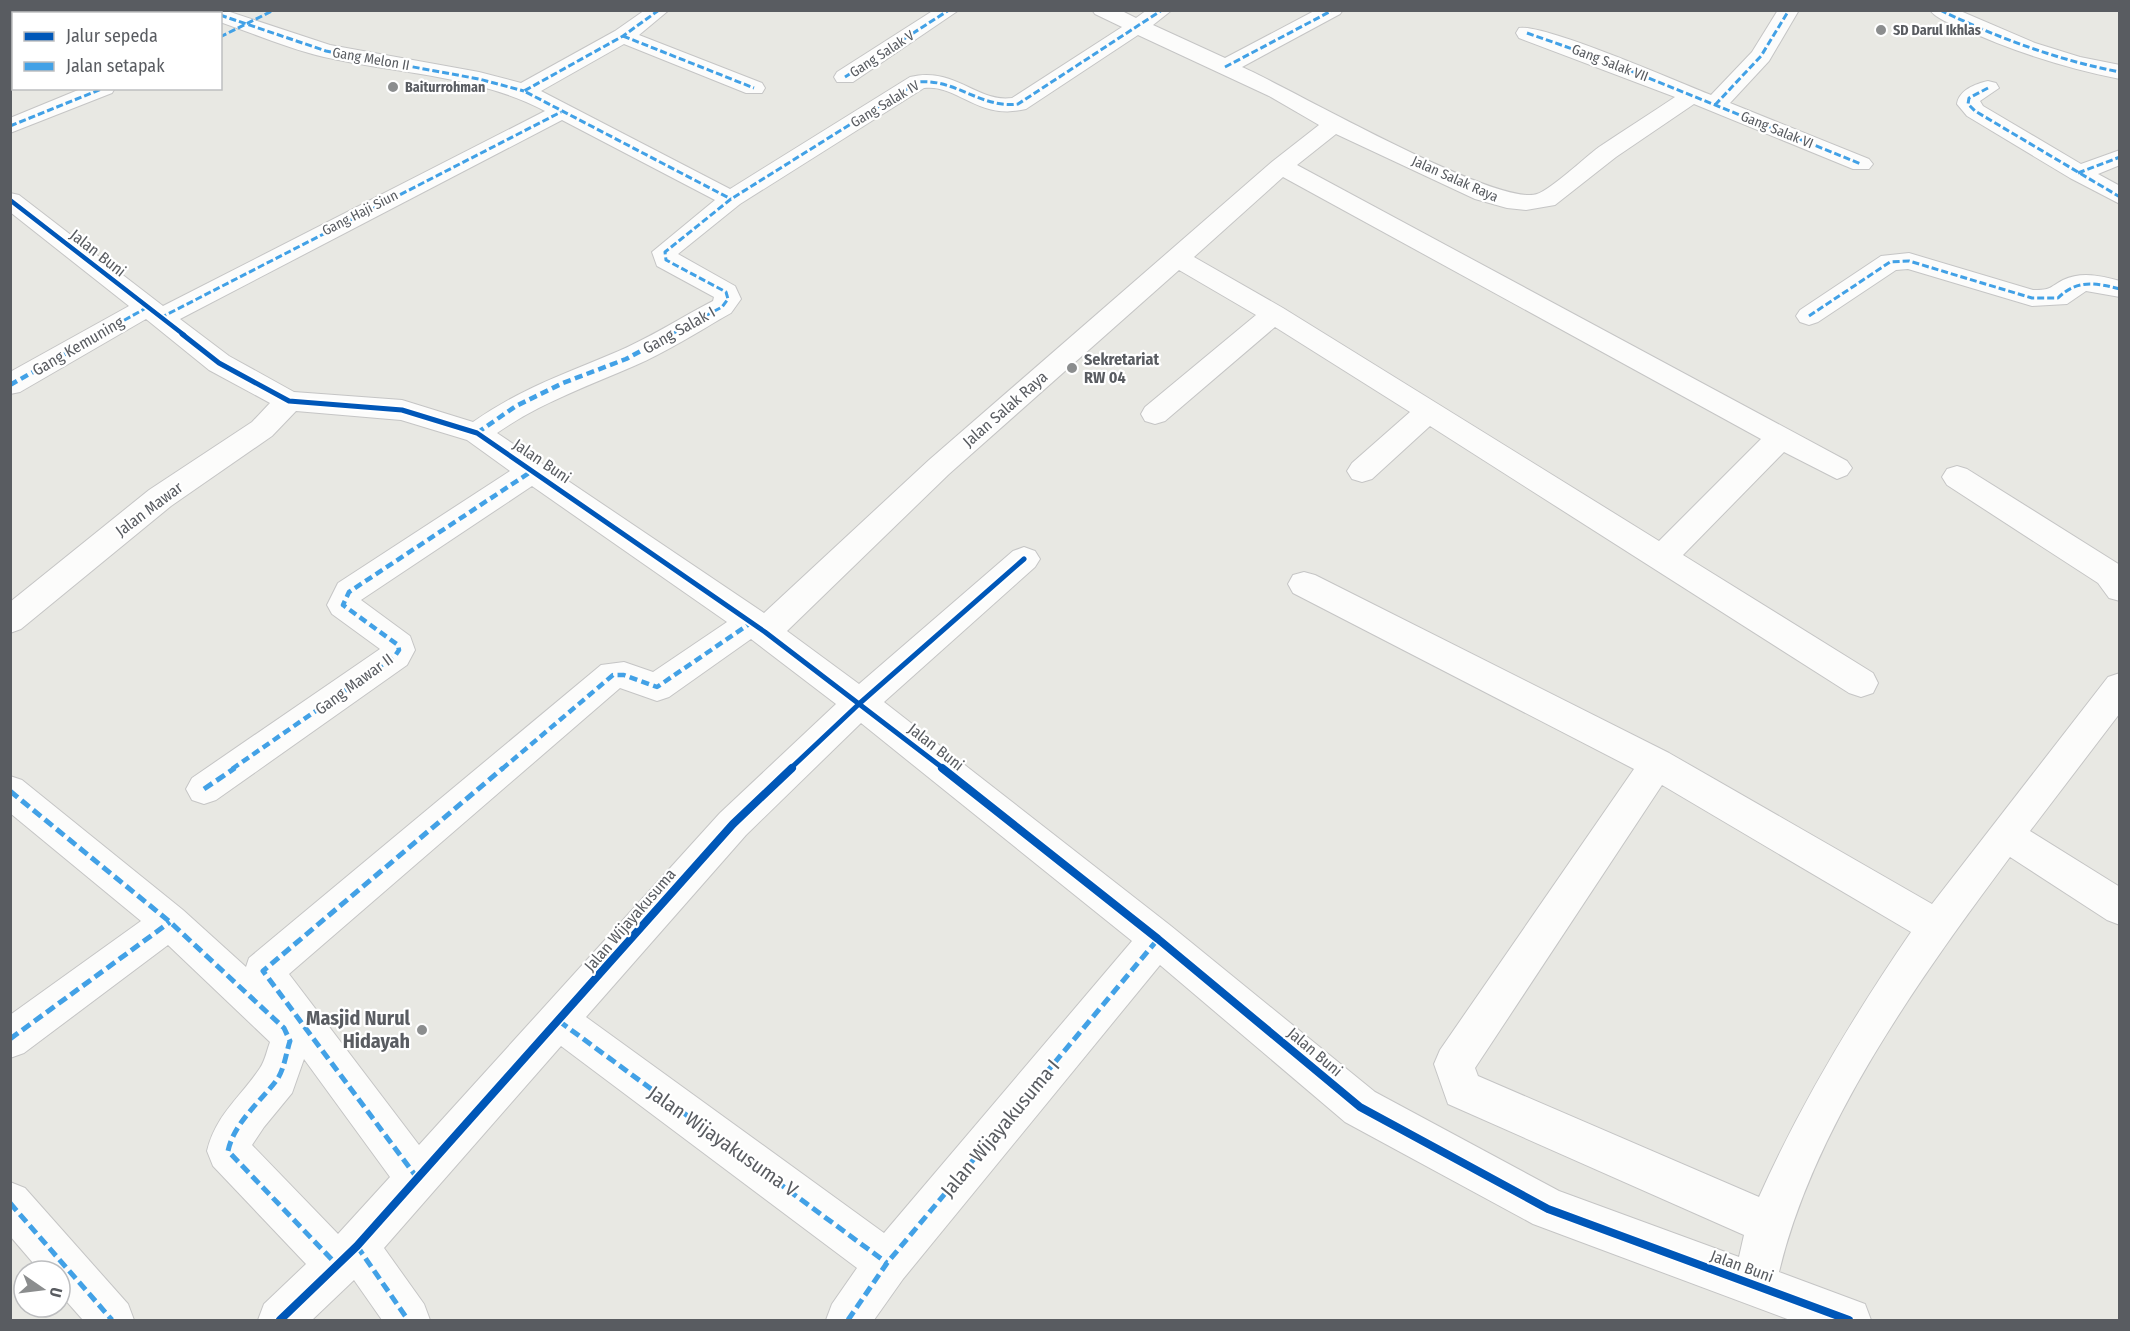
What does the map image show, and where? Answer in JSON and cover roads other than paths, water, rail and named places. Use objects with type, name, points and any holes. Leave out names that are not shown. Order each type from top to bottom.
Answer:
[{"type":"street","points":[[222,36],[274,10]]},
{"type":"street","points":[[524,92],[623,36],[659,10]]},
{"type":"street","name":"Gang Salak V","points":[[845,77],[949,10]]},
{"type":"street","name":"Jalan Salak Raya","points":[[1102,10],[1277,91],[1334,124],[1484,194],[1507,201],[1527,203],[1546,200],[1608,152],[1693,95]]},
{"type":"street","name":"Gang Salak IV","points":[[731,199],[918,82],[935,80],[998,106],[1018,105],[1162,10]]},
{"type":"street","points":[[1225,67],[1333,10]]},
{"type":"street","points":[[1715,105],[1761,56],[1789,10]]},
{"type":"street","points":[[1940,10],[1989,33],[2070,60],[2120,72]]},
{"type":"street","name":"Gang Melon II","points":[[222,16],[326,51],[479,79],[524,92],[731,199]]},
{"type":"street","name":"Gang Salak VII","points":[[1527,33],[1693,95]]},
{"type":"street","points":[[623,36],[754,88]]},
{"type":"street","points":[[1988,88],[1969,98],[1968,104],[2120,197]]},
{"type":"street","points":[[10,126],[99,90]]},
{"type":"street","name":"Gang Salak VI","points":[[1693,95],[1861,164]]},
{"type":"street","name":"Gang Haji Siun","points":[[153,313],[561,112]]},
{"type":"street","name":"Jalan Salak Raya","points":[[418,1179],[263,971],[613,675],[624,675],[657,687],[759,627],[1281,166],[1334,124]]},
{"type":"street","points":[[2078,173],[2120,157]]},
{"type":"street","points":[[1281,166],[1837,468]]},
{"type":"street","name":"Gang Salak I","points":[[477,433],[516,406],[563,383],[626,359],[722,306],[728,299],[726,292],[666,260],[664,256],[731,199]]},
{"type":"street","name":"Jalan Buni","points":[[10,201],[219,363],[289,401],[402,410],[477,433],[759,627],[860,703],[1158,939],[1360,1107],[1548,1209],[1849,1320]]},
{"type":"street","points":[[1177,258],[1274,314],[1861,683]]},
{"type":"street","points":[[1809,316],[1890,262],[1898,261],[1909,261],[2032,298],[2058,298],[2068,286],[2075,283],[2120,289]]},
{"type":"street","name":"Gang Kemuning","points":[[10,385],[153,313]]},
{"type":"street","points":[[1155,414],[1274,314]]},
{"type":"street","name":"Jalan Mawar","points":[[10,620],[160,498],[262,429],[289,401]]},
{"type":"street","points":[[1362,471],[1428,412]]},
{"type":"street","points":[[1661,558],[1781,437]]},
{"type":"street","name":"Gang Mawar II","points":[[204,789],[395,656],[399,650],[398,645],[343,605],[349,592],[532,471]]},
{"type":"street","points":[[1957,477],[2109,574],[2120,589]]},
{"type":"street","name":"Jalan Wijayakusuma","points":[[280,1320],[347,1256],[418,1179],[733,824],[860,703],[1024,559]]},
{"type":"street","points":[[1304,584],[1657,764],[1935,926]]},
{"type":"street","points":[[1755,1284],[1770,1224],[1829,1094],[1935,926],[2120,687]]},
{"type":"street","points":[[1657,764],[1454,1064],[1462,1090],[1770,1224]]},
{"type":"street","points":[[10,791],[73,845],[170,922],[284,1028],[290,1041],[278,1079],[249,1112],[230,1142],[228,1151],[347,1256],[408,1320]]},
{"type":"street","points":[[2006,835],[2120,908]]},
{"type":"street","points":[[10,1039],[170,922]]},
{"type":"street","name":"Jalan Wijayakusuma I","points":[[848,1320],[887,1263],[1158,939]]},
{"type":"street","name":"Jalan Wijayakusuma V","points":[[559,1021],[664,1101],[786,1185],[887,1263]]},
{"type":"street","points":[[10,1203],[112,1320]]},
{"type":"place","name":"SD Darul Ikhlas","points":[[1881,30]]},
{"type":"place","name":"Baiturrohman","points":[[393,87]]},
{"type":"place","name":"Sekretariat RW 04","points":[[1072,368]]},
{"type":"place","name":"Masjid Nurul Hidayah","points":[[422,1030]]}]
